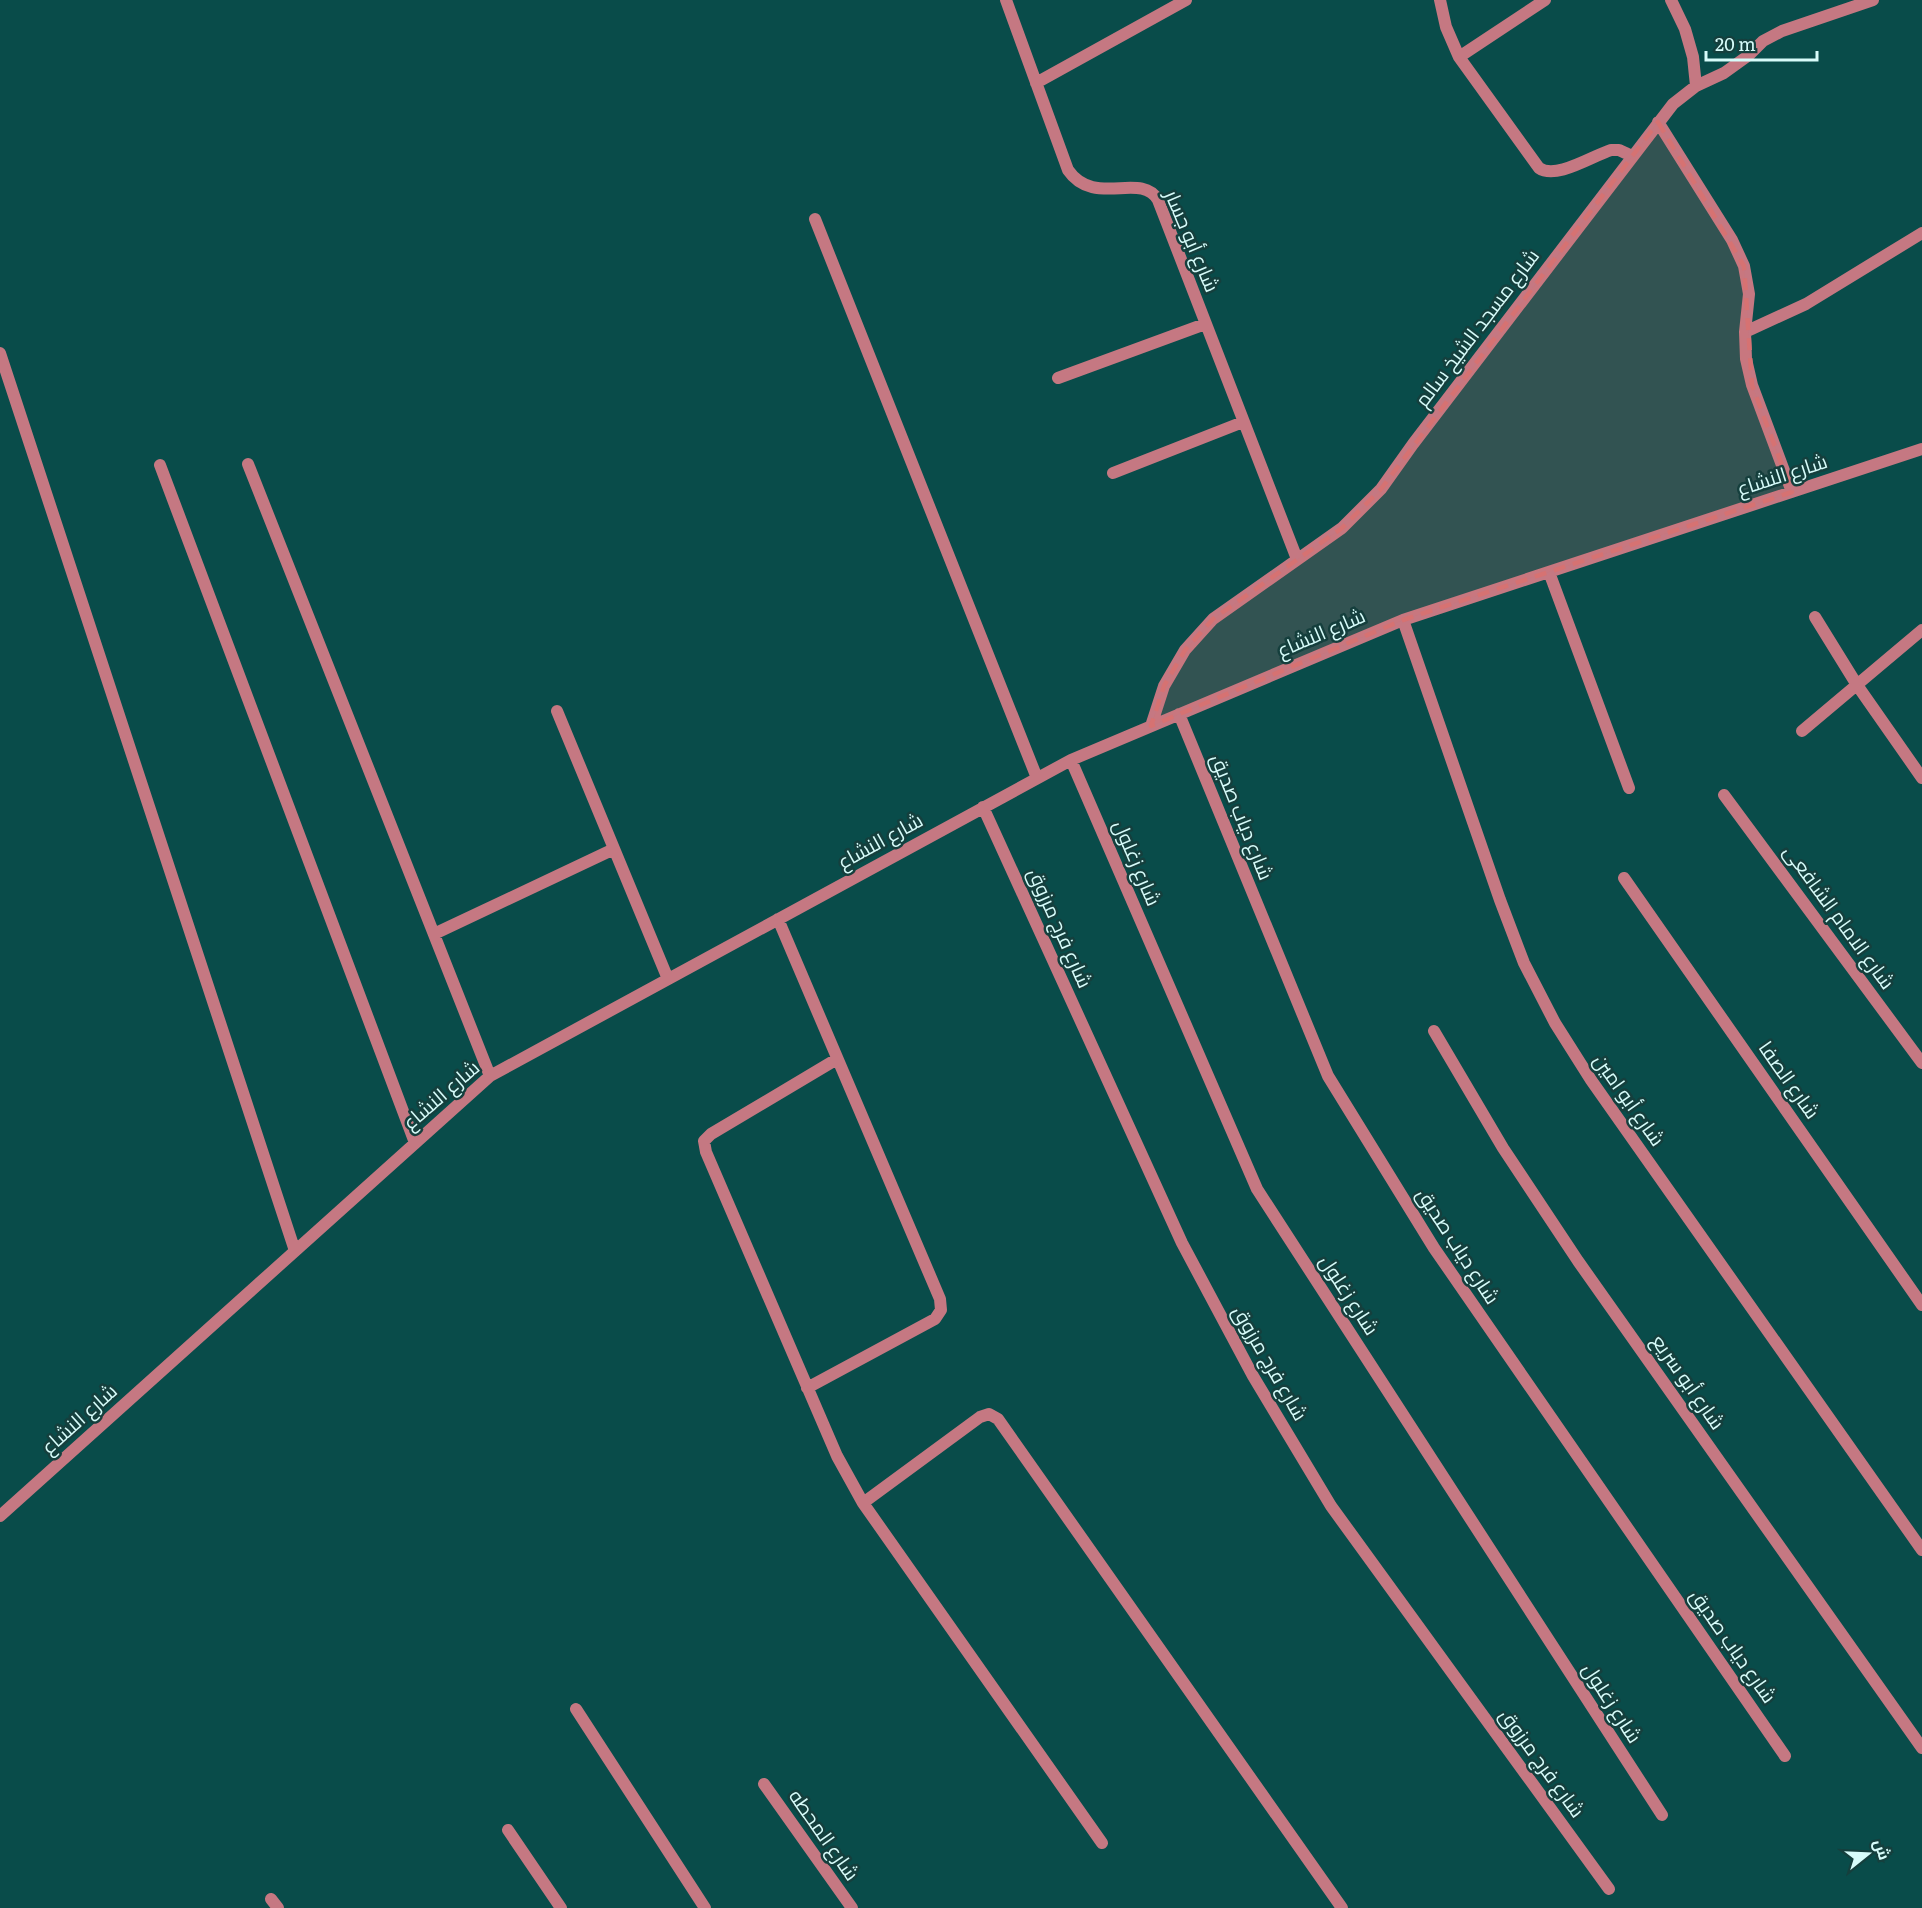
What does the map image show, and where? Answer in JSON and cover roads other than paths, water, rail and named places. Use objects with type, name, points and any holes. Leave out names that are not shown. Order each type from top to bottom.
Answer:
[{"type":"street","name":"شارع أبو جسار","points":[[1006,0],[1068,170],[1073,178],[1086,187],[1095,189],[1145,188],[1155,195],[1297,559]]},
{"type":"street","points":[[1036,82],[1186,0]]},
{"type":"street","points":[[1440,0],[1446,27],[1459,57],[1539,168],[1544,171],[1557,172],[1611,150],[1619,150],[1632,156]]},
{"type":"street","points":[[1459,57],[1545,0]]},
{"type":"street","points":[[1671,0],[1685,29],[1693,57],[1695,86]]},
{"type":"street","name":"شارع مسجد الشيخ سالم","points":[[1151,726],[1164,686],[1185,650],[1213,619],[1342,528],[1381,489],[1672,104],[1695,86],[1724,73],[1749,56],[1763,41],[1782,31],[1873,0]]},
{"type":"street","points":[[1658,122],[1732,240],[1744,266],[1749,294],[1745,332],[1746,359],[1752,385],[1792,492]]},
{"type":"street","points":[[815,219],[1037,778]]},
{"type":"street","points":[[1745,332],[1806,304],[1922,233]]},
{"type":"street","points":[[1058,378],[1205,324]]},
{"type":"street","points":[[0,353],[295,1251]]},
{"type":"street","points":[[1113,474],[1243,422]]},
{"type":"street","name":"شارع النشاع","points":[[0,1516],[490,1076],[1071,760],[1402,620],[1922,449]]},
{"type":"street","points":[[248,464],[490,1076]]},
{"type":"street","points":[[160,465],[415,1143]]},
{"type":"street","points":[[1549,572],[1629,788]]},
{"type":"street","points":[[1815,617],[1857,685],[1922,778]]},
{"type":"street","name":"شارع أبو امين","points":[[1402,620],[1500,900],[1524,963],[1555,1023],[1591,1080],[1922,1550]]},
{"type":"street","points":[[1802,731],[1922,630]]},
{"type":"street","points":[[557,711],[668,979]]},
{"type":"street","name":"شارع دياب صديق","points":[[1179,714],[1328,1076],[1434,1248],[1785,1756]]},
{"type":"street","name":"شارع زغلول","points":[[1071,760],[1257,1189],[1662,1815]]},
{"type":"street","name":"شارع الامام الشافعى","points":[[1724,795],[1922,1063]]},
{"type":"street","name":"شارع فرج مرزوق","points":[[983,807],[1182,1243],[1253,1376],[1331,1506],[1609,1888]]},
{"type":"street","points":[[434,934],[614,849]]},
{"type":"street","name":"شارع الصفا","points":[[1624,878],[1922,1305]]},
{"type":"street","points":[[778,919],[940,1299],[941,1310],[935,1319],[807,1388]]},
{"type":"street","name":"شارع أبو سريع","points":[[1434,1031],[1503,1148],[1578,1261],[1922,1748]]},
{"type":"street","points":[[837,1059],[711,1134],[704,1141],[706,1152],[837,1456],[863,1503],[1102,1843]]},
{"type":"street","points":[[863,1503],[980,1417],[989,1414],[998,1419],[1342,1908]]},
{"type":"street","points":[[576,1709],[705,1908]]},
{"type":"street","name":"شارع المحطه","points":[[764,1784],[852,1908]]},
{"type":"street","points":[[508,1830],[561,1908]]}]
